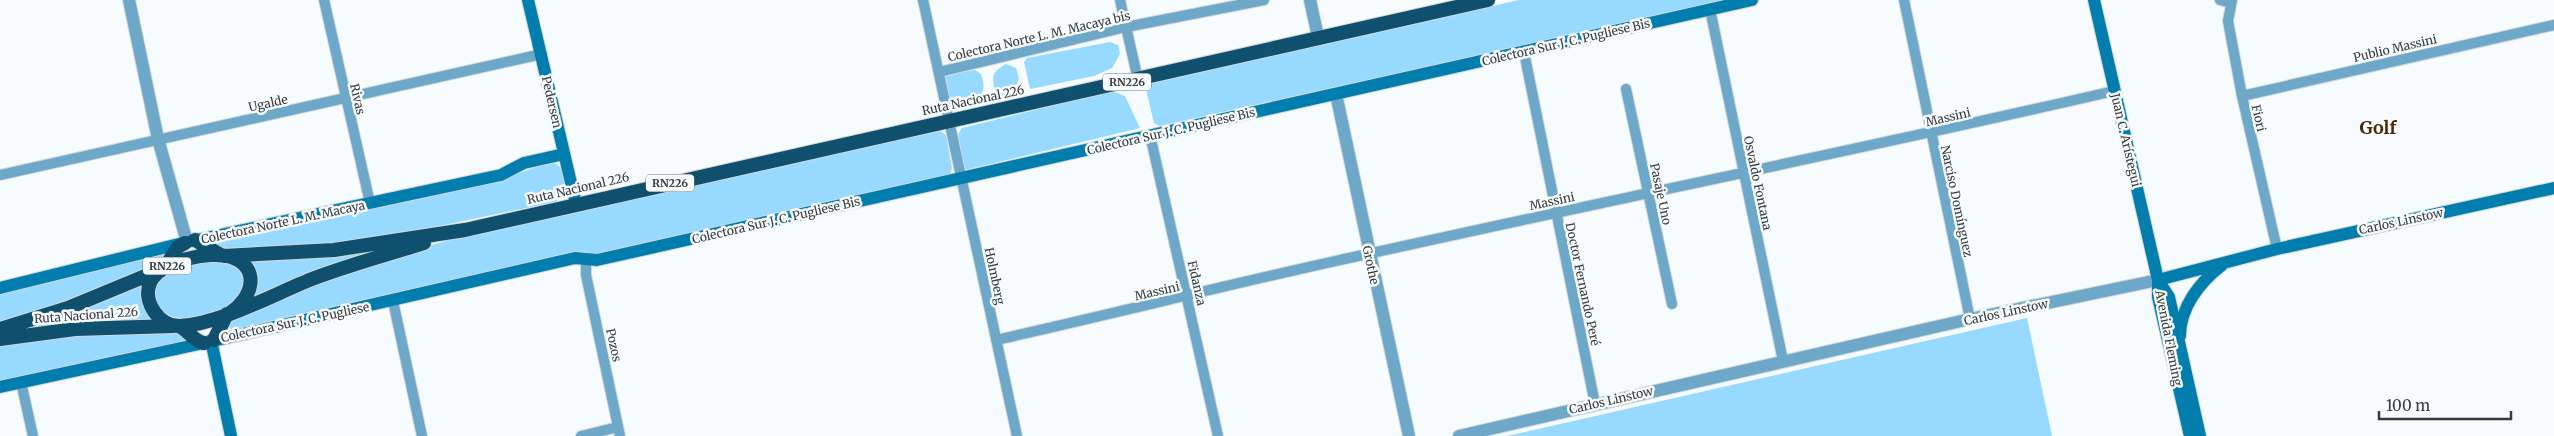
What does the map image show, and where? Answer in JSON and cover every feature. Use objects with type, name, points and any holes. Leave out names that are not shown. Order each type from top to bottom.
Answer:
[{"type":"highway","name":"Ruta Nacional 226","points":[[0,339],[75,329],[177,326],[228,313],[362,261],[465,230],[1488,0]]},
{"type":"highway","name":"Ruta Nacional 226","points":[[0,329],[68,308],[186,260],[223,255],[334,250],[465,230]]},
{"type":"highway","points":[[162,269],[170,262],[178,247],[189,242],[240,262],[250,278],[247,296],[228,313],[210,341],[197,341],[189,332],[177,326]]},
{"type":"highway","name":"Ruta Nacional 226","points":[[162,269],[150,283],[148,299],[156,315],[177,326]]},
{"type":"main road","name":"Pedersen","points":[[528,0],[576,204]]},
{"type":"main road","name":"Colectora Sur J. C. Pugliese Bis","points":[[589,260],[597,260],[960,179],[1752,0]]},
{"type":"main road","name":"Juan C. Arístegui","points":[[2094,0],[2158,280]]},
{"type":"main road","name":"Colectora Norte L. M. Macaya","points":[[0,286],[189,242],[501,175],[524,163],[564,154]]},
{"type":"main road","name":"Carlos Linstow","points":[[2158,280],[2276,249],[2554,188]]},
{"type":"main road","name":"Colectora Sur J. C. Pugliese","points":[[0,386],[393,301],[576,258],[589,260]]},
{"type":"main road","points":[[2180,346],[2182,323],[2190,300],[2206,278],[2227,262]]},
{"type":"main road","name":"Avenida Fleming","points":[[2158,280],[2169,298],[2200,436]]},
{"type":"main road","name":"Avenida Fleming","points":[[2158,280],[2158,297],[2190,436]]},
{"type":"main road","points":[[210,341],[231,436]]},
{"type":"street","points":[[129,0],[158,139],[189,242]]},
{"type":"street","name":"Rivas","points":[[324,0],[345,100],[370,203]]},
{"type":"street","name":"Holmberg","points":[[923,0],[960,179],[1017,436]]},
{"type":"street","points":[[1120,0],[1138,80]]},
{"type":"street","name":"Colectora Norte L. M. Macaya bis","points":[[939,72],[1126,27],[1264,0]]},
{"type":"street","points":[[1310,0],[1318,37]]},
{"type":"street","name":"Narciso Domínguez","points":[[1904,0],[1930,134],[1970,319]]},
{"type":"street","name":"Fiori","points":[[2228,1],[2228,21],[2242,96],[2276,249]]},
{"type":"street","name":"Osvaldo Fontana","points":[[1710,9],[1783,361]]},
{"type":"street","name":"Publio Massini","points":[[2242,96],[2554,25]]},
{"type":"street","name":"Doctor Fernando Peré","points":[[1524,52],[1595,404]]},
{"type":"street","name":"Ugalde","points":[[0,175],[158,139],[345,100],[542,54]]},
{"type":"street","name":"Pasaje Uno","points":[[1626,89],[1672,304]]},
{"type":"street","name":"Massini","points":[[996,340],[1187,297],[1368,253],[1647,192],[1930,134],[2114,91]]},
{"type":"street","name":"Grothe","points":[[1336,94],[1368,253],[1409,436]]},
{"type":"street","name":"Fidanza","points":[[1150,135],[1218,436]]},
{"type":"street","name":"Pozos","points":[[589,260],[586,264],[586,275],[619,432]]},
{"type":"street","name":"Carlos Linstow","points":[[1459,436],[1970,319],[2158,280]]},
{"type":"street","points":[[393,301],[422,436]]},
{"type":"street","points":[[21,382],[33,436]]},
{"type":"street","points":[[581,436],[619,432]]},
{"type":"shaded area","points":[[1519,0],[1725,0],[1160,126],[1154,123],[1145,85]]},
{"type":"shaded area","points":[[1110,42],[1118,45],[1120,54],[1112,68],[1094,76],[1030,89],[1024,62],[1027,58]]},
{"type":"shaded area","points":[[1006,64],[1016,68],[1019,78],[1016,87],[1001,96],[995,92],[993,78],[995,72]]},
{"type":"shaded area","points":[[975,70],[981,74],[984,86],[979,97],[970,102],[959,104],[950,101],[945,93],[943,77],[949,74]]},
{"type":"shaded area","points":[[1112,91],[1125,96],[1140,128],[965,170],[960,165],[955,139],[962,128]]},
{"type":"shaded area","points":[[940,131],[946,135],[952,168],[950,175],[598,254],[232,330],[229,327],[242,315],[270,300],[307,285],[472,234]]},
{"type":"shaded area","points":[[550,162],[560,167],[565,179],[563,192],[555,202],[352,244],[258,250],[221,248],[211,245],[211,241],[503,179]]},
{"type":"shaded area","points":[[408,242],[253,298],[255,292],[244,257]]},
{"type":"shaded area","points":[[168,252],[167,255],[128,278],[86,296],[0,324],[0,292]]},
{"type":"shaded area","points":[[202,262],[227,263],[233,265],[242,273],[245,280],[239,300],[196,318],[177,318],[163,312],[155,301],[155,289],[158,282],[170,272]]},
{"type":"shaded area","points":[[144,281],[156,322],[0,333]]},
{"type":"shaded area","points":[[2027,318],[2052,436],[1507,436]]},
{"type":"shaded area","points":[[176,331],[186,338],[185,341],[0,383],[0,345],[50,336]]},
{"type":"district","name":"Golf","points":[[2378,127]]}]
